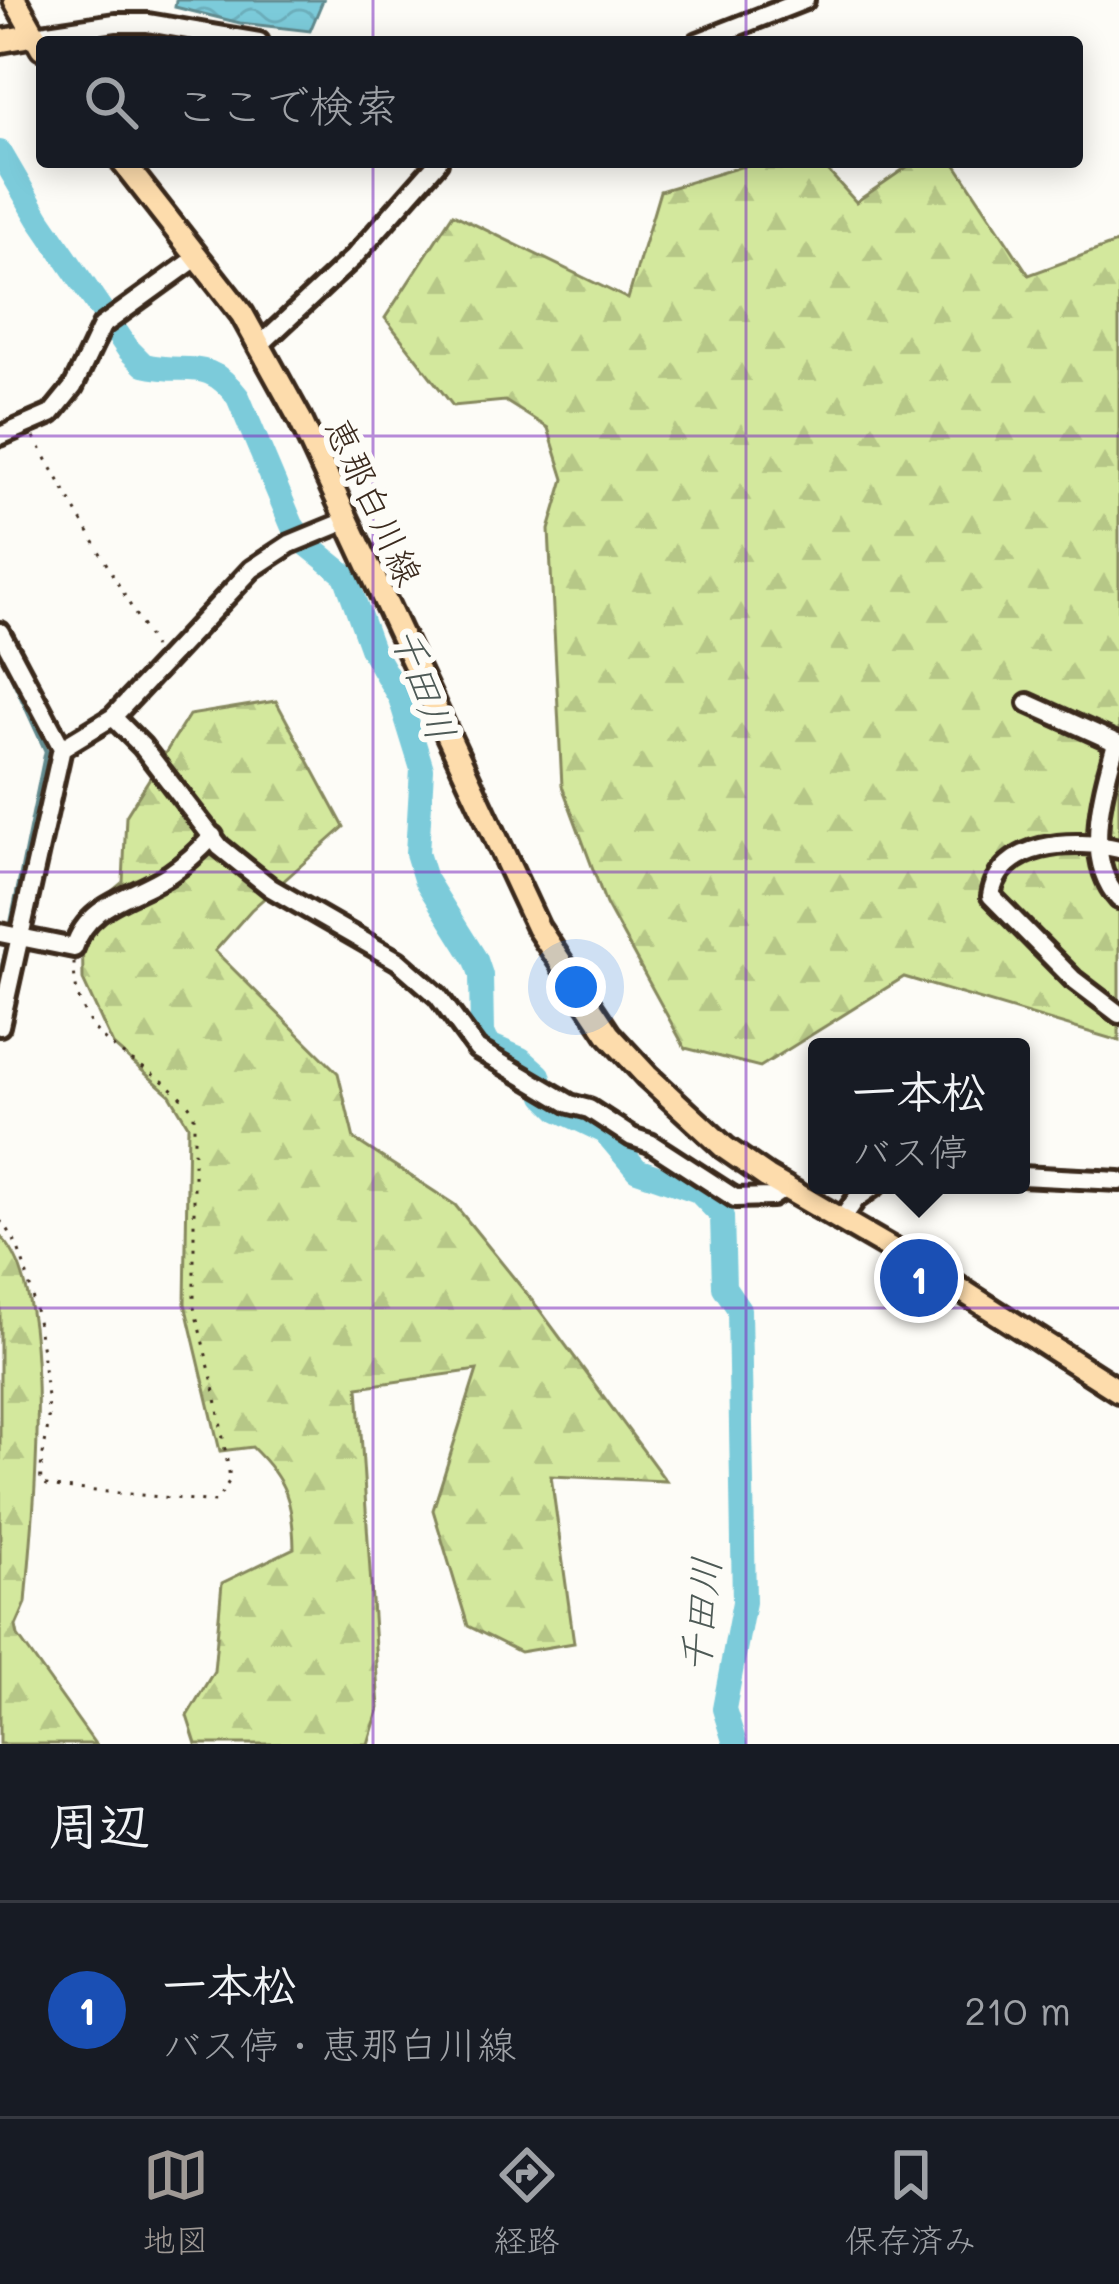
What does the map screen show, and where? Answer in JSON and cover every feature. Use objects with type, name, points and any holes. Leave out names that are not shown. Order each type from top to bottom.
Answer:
[{"type":"main road","points":[[16,0],[36,37]]},
{"type":"main road","points":[[0,41],[36,41]]},
{"type":"main road","name":"恵那白川線","points":[[128,168],[199,256],[260,345],[300,419],[502,854],[561,967],[609,1035],[725,1148],[1119,1391]]},
{"type":"street","points":[[713,36],[805,0]]},
{"type":"street","points":[[59,36],[115,23],[148,23],[225,36]]},
{"type":"street","points":[[260,345],[354,257],[433,168]]},
{"type":"street","points":[[0,436],[51,415],[109,321],[199,256]]},
{"type":"street","points":[[0,1026],[9,935],[62,748],[113,717],[252,569],[290,544],[346,521]]},
{"type":"street","points":[[0,632],[62,748]]},
{"type":"street","points":[[1028,703],[1118,744],[1104,786],[1098,843],[1106,884],[1119,899]]},
{"type":"street","points":[[113,717],[142,746],[220,847],[271,888],[398,961],[438,997],[477,1049],[556,1096],[590,1108],[735,1198],[772,1197],[785,1188]]},
{"type":"street","points":[[9,935],[74,948],[96,913],[171,873],[213,836]]},
{"type":"street","points":[[1119,849],[1098,843],[1058,843],[1018,856],[992,880],[991,896],[1073,980],[1119,1014]]},
{"type":"street","points":[[1030,1176],[1119,1180]]},
{"type":"street","points":[[840,1222],[863,1194]]},
{"type":"path","points":[[31,423],[34,436],[164,663]]},
{"type":"path","points":[[0,1221],[18,1244],[42,1343],[48,1413],[41,1483],[216,1502],[230,1472],[194,1307],[194,1112],[105,1042],[76,993],[74,948]]},
{"type":"green space","points":[[737,168],[825,168],[856,202],[905,168],[958,168],[1029,275],[1119,242],[1119,1041],[904,977],[760,1067],[685,1048],[606,904],[562,786],[549,530],[564,479],[548,428],[505,401],[453,406],[385,318],[453,214],[628,299],[660,191]]},
{"type":"green space","points":[[276,701],[344,827],[251,910],[215,951],[338,1073],[354,1139],[455,1205],[666,1481],[551,1476],[574,1643],[520,1652],[468,1626],[433,1510],[477,1370],[358,1387],[379,1708],[368,1744],[196,1744],[187,1716],[214,1671],[222,1583],[294,1548],[292,1517],[280,1481],[252,1447],[220,1451],[185,1304],[188,1125],[170,1095],[113,1045],[83,980],[82,916],[123,882],[126,816],[189,715]]},
{"type":"green space","points":[[0,1236],[18,1264],[30,1305],[36,1355],[33,1520],[26,1603],[16,1626],[18,1636],[95,1744],[0,1744]]},
{"type":"water","points":[[176,0],[323,0],[310,31],[240,23],[175,7]]},
{"type":"waterway","name":"千田川","points":[[0,152],[39,219],[128,349],[144,365],[206,371],[238,397],[292,525],[305,543],[345,575],[372,650],[400,698],[422,769],[417,853],[425,879],[476,960],[487,1044],[521,1059],[539,1075],[545,1096],[559,1110],[605,1132],[637,1170],[698,1191],[722,1216],[724,1287],[739,1309],[744,1602],[724,1709],[735,1744]]},
{"type":"waterway","points":[[28,432],[47,425],[72,404],[116,329]]},
{"type":"waterway","points":[[0,651],[46,751],[10,929]]},
{"type":"waterway","points":[[0,976],[8,941]]},
{"type":"place","name":"一本松","points":[[919,1278]]}]
